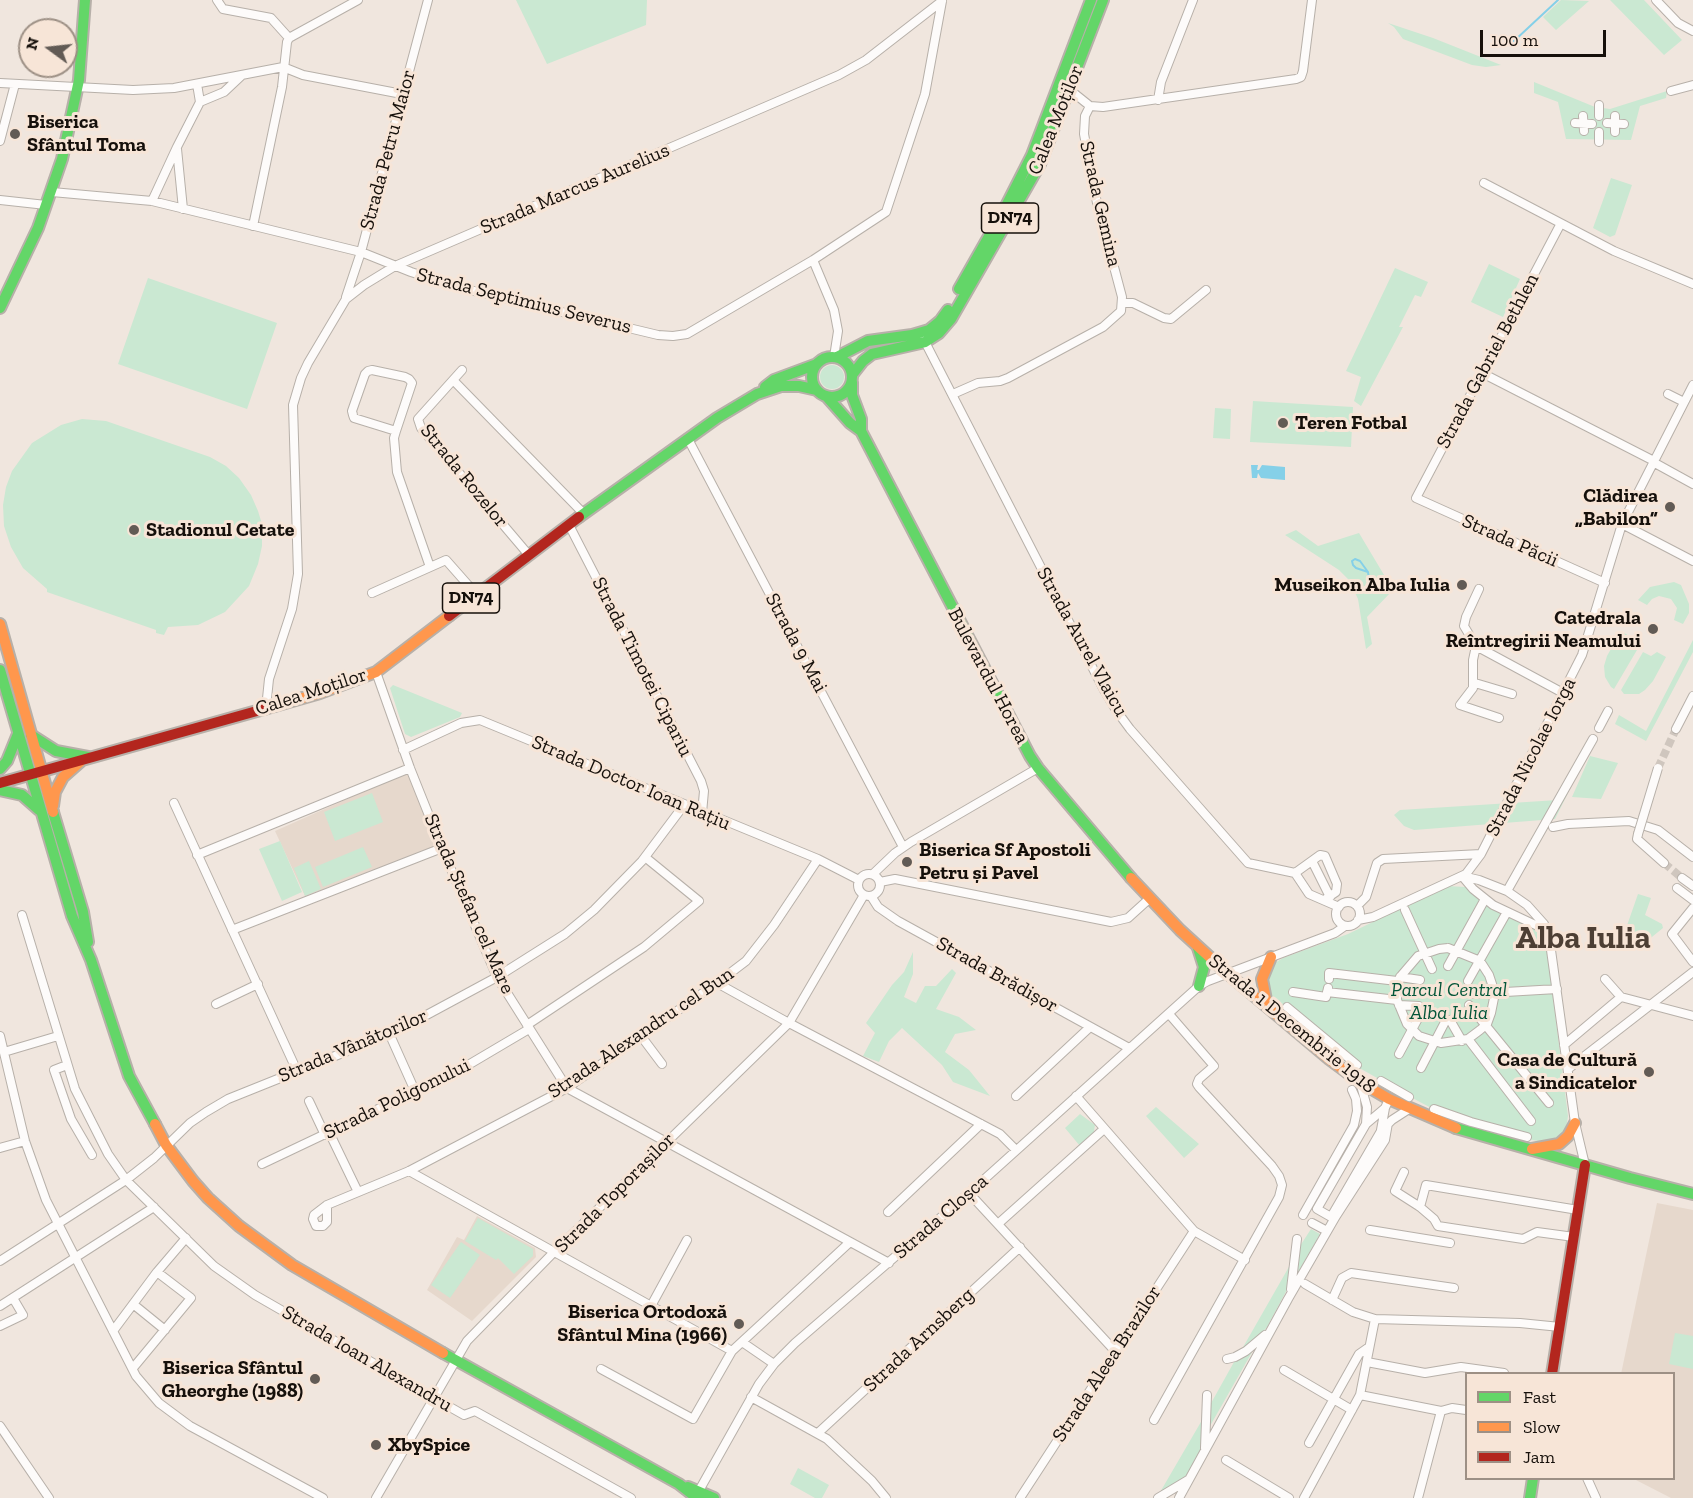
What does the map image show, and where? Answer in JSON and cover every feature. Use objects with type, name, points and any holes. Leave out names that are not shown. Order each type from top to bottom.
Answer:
[{"type":"main road","points":[[0,308],[52,192],[62,159],[77,88],[83,42],[85,0]]},
{"type":"main road","name":"Calea Moților","points":[[0,783],[339,687],[376,672],[528,554],[717,418],[758,394],[774,380],[868,342],[922,337],[946,312],[1019,182],[1048,114],[1090,0]]},
{"type":"main road","name":"Calea Moților","points":[[758,394],[789,385],[817,390],[827,397],[840,396],[849,388],[863,361],[872,354],[939,333],[951,319],[1040,164],[1102,0]]},
{"type":"main road","points":[[835,357],[848,364],[852,379],[852,395],[861,419],[861,431]]},
{"type":"main road","points":[[817,390],[812,378],[818,364]]},
{"type":"main road","points":[[827,397],[850,423],[861,431]]},
{"type":"main road","name":"Bulevardul Horea","points":[[861,431],[1002,706],[1038,768],[1149,899]]},
{"type":"main road","points":[[0,624],[42,771],[46,812]]},
{"type":"main road","points":[[0,670],[30,775],[83,912],[91,960],[129,1076],[166,1145],[208,1198],[255,1239],[292,1264],[455,1360],[697,1495],[714,1498]]},
{"type":"main road","points":[[0,769],[7,761],[18,734]]},
{"type":"main road","points":[[30,734],[42,744],[56,751],[88,758]]},
{"type":"main road","points":[[46,812],[63,777],[69,770],[88,758]]},
{"type":"main road","points":[[0,790],[22,795],[46,812]]},
{"type":"main road","name":"Strada 1 Decembrie 1918","points":[[1149,899],[1197,947],[1267,1005],[1356,1086],[1387,1104],[1409,1109],[1457,1128],[1530,1150],[1693,1194]]},
{"type":"main road","points":[[1197,947],[1204,967],[1199,986]]},
{"type":"main road","points":[[1267,1005],[1262,979],[1271,957]]},
{"type":"main road","points":[[1530,1150],[1559,1144],[1568,1136],[1575,1123]]},
{"type":"main road","points":[[1552,1372],[1585,1165]]},
{"type":"main road","points":[[1530,1498],[1533,1480]]},
{"type":"street","points":[[217,0],[223,9],[271,18],[289,38]]},
{"type":"street","points":[[253,226],[282,87],[285,48],[289,38],[358,0]]},
{"type":"street","name":"Strada Petru Maior","points":[[346,299],[361,252],[428,0]]},
{"type":"street","points":[[1158,100],[1161,82],[1193,0]]},
{"type":"street","points":[[1068,92],[1075,94],[1090,106],[1103,107],[1291,81],[1300,77],[1304,68],[1312,0]]},
{"type":"street","points":[[1656,0],[1678,23],[1693,31]]},
{"type":"street","name":"Strada Septimius Severus","points":[[266,708],[267,686],[292,609],[298,574],[293,405],[300,378],[346,299],[395,266],[453,286],[658,335],[687,334],[813,260],[886,212],[925,94],[943,1]]},
{"type":"street","name":"Strada Marcus Aurelius","points":[[395,266],[839,75],[866,60],[943,1]]},
{"type":"street","points":[[0,83],[133,90],[174,88],[283,67],[303,75],[402,94]]},
{"type":"street","points":[[200,102],[224,92],[241,75]]},
{"type":"street","points":[[0,141],[15,84]]},
{"type":"street","points":[[152,201],[200,102],[197,84]]},
{"type":"street","points":[[1671,91],[1693,85]]},
{"type":"street","points":[[1599,105],[1599,116]]},
{"type":"street","name":"Strada Gemina","points":[[1090,106],[1085,116],[1084,126],[1087,153],[1097,203],[1123,303]]},
{"type":"street","points":[[1613,124],[1624,124]]},
{"type":"street","points":[[1599,132],[1599,142]]},
{"type":"street","points":[[177,147],[183,209]]},
{"type":"street","points":[[1484,183],[1560,225],[1614,251],[1693,284]]},
{"type":"street","points":[[52,192],[152,201],[361,252],[395,266]]},
{"type":"street","points":[[0,200],[46,205]]},
{"type":"street","name":"Strada Gabriel Bethlen","points":[[1416,498],[1560,225]]},
{"type":"street","points":[[813,260],[834,310],[838,331],[835,357]]},
{"type":"street","points":[[953,394],[978,384],[1008,378],[1103,327],[1121,311],[1123,303],[1133,303],[1171,319],[1206,290]]},
{"type":"street","name":"Strada Aurel Vlaicu","points":[[922,337],[1116,710],[1130,729],[1248,863],[1295,873]]},
{"type":"street","points":[[396,431],[354,418],[352,411],[365,374],[372,369],[405,377],[412,382],[396,431],[393,438],[397,472],[430,567]]},
{"type":"street","name":"Strada Rozelor","points":[[462,370],[418,419],[421,428],[528,554]]},
{"type":"street","points":[[1482,373],[1654,461],[1693,484]]},
{"type":"street","points":[[453,380],[584,514]]},
{"type":"street","name":"Strada Nicolae Iorga","points":[[1357,906],[1369,891],[1377,862],[1383,859],[1482,851],[1585,649],[1622,524],[1693,386]]},
{"type":"street","points":[[1668,394],[1684,402]]},
{"type":"street","name":"Strada 9 Mai","points":[[688,439],[903,847]]},
{"type":"street","name":"Strada Păcii","points":[[1416,498],[1605,583]]},
{"type":"street","points":[[1622,524],[1693,561]]},
{"type":"street","name":"Strada Timotei Cipariu","points":[[569,525],[700,781],[704,791],[702,813]]},
{"type":"street","points":[[372,593],[447,561],[476,594]]},
{"type":"street","points":[[1479,589],[1464,626],[1476,646],[1563,693]]},
{"type":"street","points":[[1476,646],[1473,660],[1475,683],[1471,693],[1461,705],[1498,718]]},
{"type":"street","name":"Strada Ștefan cel Mare","points":[[376,672],[410,768],[497,977],[567,1088],[889,1263]]},
{"type":"street","points":[[1475,683],[1512,694]]},
{"type":"street","points":[[1676,729],[1693,696]]},
{"type":"street","points":[[1599,728],[1608,711]]},
{"type":"street","name":"Strada Doctor Ioan Rațiu","points":[[403,750],[461,723],[480,720],[818,859],[859,879]]},
{"type":"street","points":[[1508,889],[1593,739]]},
{"type":"street","points":[[197,855],[410,768]]},
{"type":"street","points":[[873,874],[880,882],[879,890],[868,896],[858,887],[859,879],[867,874],[873,874],[903,847],[1038,768]]},
{"type":"street","points":[[1658,768],[1637,839],[1664,863]]},
{"type":"street","points":[[174,804],[297,1071]]},
{"type":"street","name":"Strada Vânătorilor","points":[[0,1261],[126,1180],[154,1158],[190,1123],[206,1112],[228,1100],[389,1033],[497,977],[580,922],[645,857],[684,805]]},
{"type":"street","points":[[1553,826],[1629,821],[1658,830],[1693,857]]},
{"type":"street","points":[[232,930],[442,848]]},
{"type":"street","points":[[1227,973],[1335,933],[1345,926],[1353,926],[1359,920],[1373,917],[1466,873],[1482,851]]},
{"type":"street","points":[[1327,898],[1336,892],[1337,884],[1325,856],[1320,855],[1295,873],[1309,894],[1327,898],[1339,907]]},
{"type":"street","name":"Strada Poligonului","points":[[262,1164],[458,1071],[528,1027],[644,947],[699,901],[645,857]]},
{"type":"street","name":"Strada Alexandru cel Bun","points":[[322,1214],[327,1205],[409,1171],[567,1088],[717,983],[746,961],[774,925],[818,859]]},
{"type":"street","points":[[1312,861],[1327,898]]},
{"type":"street","points":[[1466,873],[1479,880],[1508,889],[1540,918],[1547,931],[1556,978],[1575,1123],[1585,1165]]},
{"type":"street","points":[[1466,873],[1473,889],[1485,899],[1547,931]]},
{"type":"street","points":[[880,882],[895,879],[1112,922],[1128,918],[1149,899]]},
{"type":"street","points":[[1473,889],[1474,883],[1479,880]]},
{"type":"street","points":[[1677,888],[1693,900]]},
{"type":"street","name":"Strada Toporașilor","points":[[376,1498],[455,1360],[474,1333],[789,1023],[868,896]]},
{"type":"street","name":"Strada Brădișor","points":[[868,896],[885,913],[1129,1048]]},
{"type":"street","points":[[1448,966],[1485,899]]},
{"type":"street","points":[[1345,926],[1336,918],[1339,907],[1348,902],[1357,906],[1360,913],[1359,920]]},
{"type":"street","points":[[1520,917],[1527,914],[1527,905]]},
{"type":"street","points":[[1693,908],[1672,934],[1693,962]]},
{"type":"street","points":[[1405,910],[1432,969]]},
{"type":"street","points":[[1468,981],[1507,912]]},
{"type":"street","name":"Strada Ioan Alexandru","points":[[22,915],[75,1089],[108,1154],[126,1180],[214,1266],[240,1286],[464,1415],[475,1412],[631,1498]]},
{"type":"street","points":[[1438,949],[1456,950],[1480,961],[1489,975],[1495,993],[1487,1024],[1465,1040],[1435,1042],[1412,1030],[1402,1016],[1398,1002],[1399,979],[1409,964],[1424,953],[1438,949]]},
{"type":"street","points":[[1568,1069],[1693,972]]},
{"type":"street","name":"Strada Cloșca","points":[[697,1495],[751,1397],[774,1364],[969,1193],[1199,986],[1227,973]]},
{"type":"street","points":[[1293,992],[1326,998],[1329,973],[1420,980]]},
{"type":"street","points":[[1605,979],[1618,994],[1693,1016]]},
{"type":"street","points":[[717,983],[1000,1134],[1016,1150]]},
{"type":"street","points":[[216,1004],[258,984]]},
{"type":"street","points":[[1328,986],[1421,1008],[1399,1054]]},
{"type":"street","points":[[1471,994],[1557,988]]},
{"type":"street","points":[[1564,1045],[1618,994]]},
{"type":"street","points":[[1469,1005],[1487,1024],[1549,1103]]},
{"type":"street","points":[[1287,1007],[1357,1065]]},
{"type":"street","points":[[1154,1420],[1280,1197],[1282,1185],[1272,1166],[1197,1084],[1199,1079],[1214,1066],[1169,1014]]},
{"type":"street","points":[[1421,1068],[1447,1021],[1531,1121]]},
{"type":"street","points":[[1016,1096],[1090,1027]]},
{"type":"street","points":[[389,1033],[415,1091]]},
{"type":"street","points":[[4,1052],[58,1036]]},
{"type":"street","points":[[641,1036],[662,1064]]},
{"type":"street","points":[[0,1037],[25,1141],[46,1200],[113,1331],[147,1390],[159,1403],[190,1426],[322,1498]]},
{"type":"street","points":[[67,1065],[54,1070],[71,1119],[92,1155]]},
{"type":"street","points":[[1382,1081],[1408,1097]]},
{"type":"street","points":[[1356,1086],[1367,1107],[1366,1124]]},
{"type":"street","points":[[1303,1215],[1354,1125],[1357,1111],[1356,1086]]},
{"type":"street","points":[[1076,1096],[1194,1231],[1245,1260]]},
{"type":"street","points":[[309,1101],[358,1192]]},
{"type":"street","points":[[1387,1104],[1366,1124],[1317,1209],[1331,1217],[1381,1131],[1388,1123],[1409,1109]]},
{"type":"street","points":[[1381,1131],[1387,1104]]},
{"type":"street","points":[[1434,1109],[1527,1137]]},
{"type":"street","points":[[1179,1498],[1288,1299],[1385,1140],[1388,1123]]},
{"type":"street","points":[[888,1212],[981,1124]]},
{"type":"street","points":[[999,1223],[1104,1129]]},
{"type":"street","points":[[0,1148],[25,1141]]},
{"type":"street","points":[[409,1171],[732,1351]]},
{"type":"street","points":[[1404,1172],[1395,1191],[1434,1219],[1438,1226],[1436,1240]]},
{"type":"street","points":[[1420,1207],[1426,1185],[1578,1210]]},
{"type":"street","points":[[969,1193],[1115,1351]]},
{"type":"street","points":[[0,1306],[154,1207]]},
{"type":"street","points":[[1312,1223],[1327,1232]]},
{"type":"street","points":[[1438,1226],[1523,1239],[1537,1232],[1574,1237]]},
{"type":"street","points":[[1370,1230],[1450,1243]]},
{"type":"street","name":"Strada Aleea Brazilor","points":[[1020,1498],[1194,1231]]},
{"type":"street","points":[[113,1331],[157,1272],[186,1238]]},
{"type":"street","points":[[1288,1299],[1292,1285],[1297,1239]]},
{"type":"street","points":[[651,1306],[687,1240]]},
{"type":"street","points":[[601,1369],[693,1419],[732,1351],[850,1242]]},
{"type":"street","name":"Strada Arnsberg","points":[[819,1433],[1020,1247]]},
{"type":"street","points":[[133,1368],[191,1298],[157,1272]]},
{"type":"street","points":[[1332,1300],[1342,1278],[1351,1273],[1454,1288]]},
{"type":"street","points":[[1305,1284],[1353,1312],[1375,1319],[1520,1323],[1560,1327]]},
{"type":"street","points":[[0,1326],[23,1316],[12,1298]]},
{"type":"street","points":[[133,1305],[165,1330]]},
{"type":"street","points":[[1304,1498],[1360,1395],[1375,1319]]},
{"type":"street","points":[[1227,1359],[1246,1351],[1260,1341],[1274,1325]]},
{"type":"street","points":[[742,1342],[774,1364]]},
{"type":"street","points":[[1309,1443],[1359,1354],[1370,1347]]},
{"type":"street","points":[[1366,1362],[1425,1372],[1461,1367],[1497,1372]]},
{"type":"street","points":[[1284,1370],[1352,1410]]},
{"type":"street","points":[[1204,1451],[1207,1395]]},
{"type":"street","points":[[1360,1395],[1441,1411],[1452,1408],[1465,1410]]},
{"type":"street","points":[[751,1397],[819,1433],[872,1481],[886,1498]]},
{"type":"street","points":[[1418,1498],[1441,1411]]},
{"type":"street","points":[[0,1426],[49,1498]]},
{"type":"street","points":[[1226,1460],[1289,1498]]},
{"type":"street","points":[[1158,1498],[1189,1480]]},
{"type":"street","points":[[1587,1480],[1596,1498]]},
{"type":"shaded area","points":[[408,772],[438,847],[305,896],[275,831]]},
{"type":"shaded area","points":[[1657,1203],[1693,1210],[1693,1498],[1671,1498],[1636,1480],[1675,1480],[1675,1372],[1621,1372]]},
{"type":"shaded area","points":[[477,1216],[535,1248],[536,1257],[472,1321],[427,1290],[457,1237],[464,1240]]},
{"type":"green space","points":[[516,0],[647,0],[646,25],[547,64]]},
{"type":"green space","points":[[1561,0],[1589,1],[1556,30],[1543,17]]},
{"type":"green space","points":[[1610,0],[1644,0],[1682,40],[1664,55]]},
{"type":"green space","points":[[1388,23],[1501,65],[1486,67],[1472,65],[1403,39]]},
{"type":"green space","points":[[1534,82],[1595,107],[1610,109],[1667,91],[1666,98],[1640,106],[1631,140],[1566,139],[1558,102],[1534,93]]},
{"type":"green space","points":[[1611,178],[1632,185],[1615,235],[1610,237],[1593,228]]},
{"type":"green space","points":[[1489,264],[1520,279],[1503,317],[1471,302]]},
{"type":"green space","points":[[1395,268],[1428,282],[1421,297],[1415,295],[1399,327],[1403,327],[1361,406],[1354,401],[1361,377],[1346,371]]},
{"type":"green space","points":[[148,278],[277,323],[247,409],[118,364]]},
{"type":"green space","points":[[832,365],[840,369],[844,377],[840,385],[832,389],[824,385],[820,377],[824,369]]},
{"type":"green space","name":"Teren Fotbal","points":[[1253,401],[1353,407],[1351,447],[1250,442]]},
{"type":"green space","points":[[1215,408],[1231,409],[1230,439],[1213,438]]},
{"type":"green space","name":"Stadionul Cetate","points":[[82,419],[106,421],[210,457],[226,466],[239,478],[251,495],[258,511],[262,524],[262,546],[249,586],[225,612],[198,625],[168,627],[164,635],[156,633],[156,630],[47,592],[47,589],[23,568],[11,547],[4,526],[3,505],[12,471],[32,443],[61,425]]},
{"type":"green space","points":[[1296,530],[1318,546],[1359,533],[1393,590],[1367,617],[1372,644],[1366,649],[1358,599],[1349,580],[1339,570],[1285,535]]},
{"type":"green space","points":[[1674,582],[1681,585],[1689,604],[1689,613],[1683,624],[1674,620],[1677,608],[1671,599],[1659,596],[1647,605],[1638,600],[1650,587]]},
{"type":"green space","points":[[1621,631],[1631,637],[1629,644],[1637,650],[1614,689],[1605,677],[1604,666]]},
{"type":"green space","points":[[1693,640],[1693,652],[1646,741],[1615,724],[1619,715],[1646,731]]},
{"type":"green space","points":[[1643,652],[1651,656],[1657,652],[1666,657],[1653,681],[1645,690],[1639,694],[1624,694],[1621,690]]},
{"type":"green space","points":[[393,685],[462,713],[460,717],[411,737],[405,734],[390,688]]},
{"type":"green space","points":[[1590,756],[1618,763],[1601,799],[1572,797]]},
{"type":"green space","points":[[372,793],[383,822],[335,841],[324,812]]},
{"type":"green space","points":[[1568,793],[1555,819],[1414,830],[1404,826],[1394,815],[1400,810],[1558,800]]},
{"type":"green space","points":[[280,841],[302,892],[282,901],[259,849]]},
{"type":"green space","points":[[363,847],[372,867],[323,887],[315,867]]},
{"type":"green space","points":[[309,861],[321,889],[305,896],[294,868]]},
{"type":"green space","name":"Parcul Central Alba Iulia","points":[[1447,886],[1466,887],[1481,900],[1536,926],[1543,934],[1546,942],[1568,1116],[1566,1129],[1559,1138],[1543,1142],[1528,1139],[1437,1111],[1354,1065],[1276,1001],[1268,991],[1266,981],[1273,964],[1283,958],[1348,934]]},
{"type":"green space","points":[[1638,894],[1651,898],[1645,915],[1662,924],[1663,928],[1642,945],[1623,937]]},
{"type":"green space","points":[[913,952],[913,974],[904,997],[916,1003],[925,986],[936,986],[952,969],[956,973],[936,1009],[959,1017],[976,1030],[955,1034],[945,1052],[969,1070],[990,1096],[953,1082],[942,1065],[902,1028],[889,1041],[879,1062],[863,1056],[875,1033],[866,1023],[892,985],[904,972]]},
{"type":"green space","points":[[1156,1107],[1199,1144],[1184,1158],[1146,1116]]},
{"type":"green space","points":[[1080,1114],[1095,1125],[1092,1143],[1085,1152],[1065,1128]]},
{"type":"green space","points":[[478,1218],[533,1249],[533,1256],[514,1274],[498,1258],[496,1260],[465,1241]]},
{"type":"green space","points":[[1311,1229],[1320,1234],[1296,1276],[1300,1246]]},
{"type":"green space","points":[[461,1242],[480,1255],[450,1298],[431,1285]]},
{"type":"green space","points":[[1294,1258],[1289,1286],[1267,1327],[1259,1337],[1242,1349]]},
{"type":"green space","points":[[1675,1333],[1693,1336],[1693,1369],[1669,1364]]},
{"type":"green space","points":[[1255,1347],[1210,1426],[1210,1405],[1234,1362]]},
{"type":"green space","points":[[1205,1415],[1202,1449],[1186,1479],[1159,1494]]},
{"type":"green space","points":[[798,1468],[829,1485],[822,1498],[815,1498],[790,1484]]},
{"type":"water","points":[[1251,465],[1258,465],[1257,470],[1262,465],[1285,467],[1285,480],[1261,478],[1258,473],[1257,478],[1252,478]]},
{"type":"waterway","points":[[1514,41],[1558,0]]},
{"type":"waterway","points":[[1368,572],[1360,561],[1355,559],[1352,561],[1356,568],[1368,572],[1370,586],[1373,588],[1375,585],[1373,581]]},
{"type":"tunnel","points":[[1658,768],[1676,729]]},
{"type":"tunnel","points":[[1664,863],[1682,878]]},
{"type":"traffic: fast","points":[[0,308],[38,228],[62,159],[79,80],[85,0]]},
{"type":"traffic: fast","points":[[959,289],[1032,155],[1091,0]]},
{"type":"traffic: fast","points":[[852,375],[872,354],[925,342],[939,333],[951,319],[1040,164],[1103,0]]},
{"type":"traffic: fast","points":[[837,357],[868,341],[912,335],[929,330],[948,310]]},
{"type":"traffic: fast","points":[[832,357],[840,358],[846,363],[851,369],[852,377],[851,385],[846,391],[840,396],[832,397],[824,396],[818,391],[813,385],[812,377],[813,369],[818,363],[824,358],[832,357]]},
{"type":"traffic: fast","points":[[765,387],[774,380],[817,364]]},
{"type":"traffic: fast","points":[[852,382],[852,395],[861,419],[861,431],[1030,756],[1131,878]]},
{"type":"traffic: fast","points":[[579,517],[717,418],[757,394],[781,386],[799,386],[817,390]]},
{"type":"traffic: fast","points":[[827,397],[850,423],[861,431]]},
{"type":"traffic: fast","points":[[0,670],[72,916],[91,960],[129,1076],[155,1124]]},
{"type":"traffic: fast","points":[[0,769],[7,761],[18,734]]},
{"type":"traffic: fast","points":[[31,735],[56,751],[88,757]]},
{"type":"traffic: fast","points":[[0,790],[22,795],[39,810]]},
{"type":"traffic: fast","points":[[53,812],[83,912],[88,942]]},
{"type":"traffic: fast","points":[[1198,948],[1204,967],[1199,986]]},
{"type":"traffic: fast","points":[[1456,1128],[1693,1194]]},
{"type":"traffic: fast","points":[[443,1353],[679,1484],[697,1498]]},
{"type":"traffic: fast","points":[[1530,1498],[1533,1480]]},
{"type":"traffic: fast","points":[[688,1487],[714,1498]]},
{"type":"traffic: slow","points":[[264,709],[320,693],[376,672],[449,616]]},
{"type":"traffic: slow","points":[[0,624],[53,812]]},
{"type":"traffic: slow","points":[[53,806],[55,792],[63,777],[80,762]]},
{"type":"traffic: slow","points":[[1131,878],[1180,930],[1227,973],[1329,1059],[1360,1082],[1389,1099],[1456,1128]]},
{"type":"traffic: slow","points":[[1267,1005],[1262,979],[1271,957]]},
{"type":"traffic: slow","points":[[1532,1149],[1559,1144],[1568,1136],[1575,1123]]},
{"type":"traffic: slow","points":[[155,1124],[166,1145],[193,1181],[239,1226],[292,1265],[443,1353]]},
{"type":"traffic: jam","points":[[449,616],[579,517]]},
{"type":"traffic: jam","points":[[0,783],[264,709]]},
{"type":"traffic: jam","points":[[1552,1372],[1585,1165]]},
{"type":"place","name":"Biserica Sfântul Toma","points":[[15,134]]},
{"type":"place","name":"Teren Fotbal","points":[[1283,423]]},
{"type":"place","name":"Clădirea „Babilon”","points":[[1670,507]]},
{"type":"place","name":"Stadionul Cetate","points":[[134,530]]},
{"type":"place","name":"Museikon Alba Iulia","points":[[1462,585]]},
{"type":"place","name":"Catedrala Reîntregirii Neamului","points":[[1653,629]]},
{"type":"place","name":"Biserica Sf Apostoli Petru și Pavel","points":[[907,862]]},
{"type":"place","name":"Casa de Cultură a Sindicatelor","points":[[1649,1072]]},
{"type":"place","name":"Biserica Ortodoxă Sfântul Mina (1966)","points":[[739,1324]]},
{"type":"place","name":"Biserica Sfântul Gheorghe (1988)","points":[[315,1379]]},
{"type":"place","name":"XbySpice","points":[[376,1445]]},
{"type":"district","name":"Alba Iulia","points":[[1583,939]]}]
